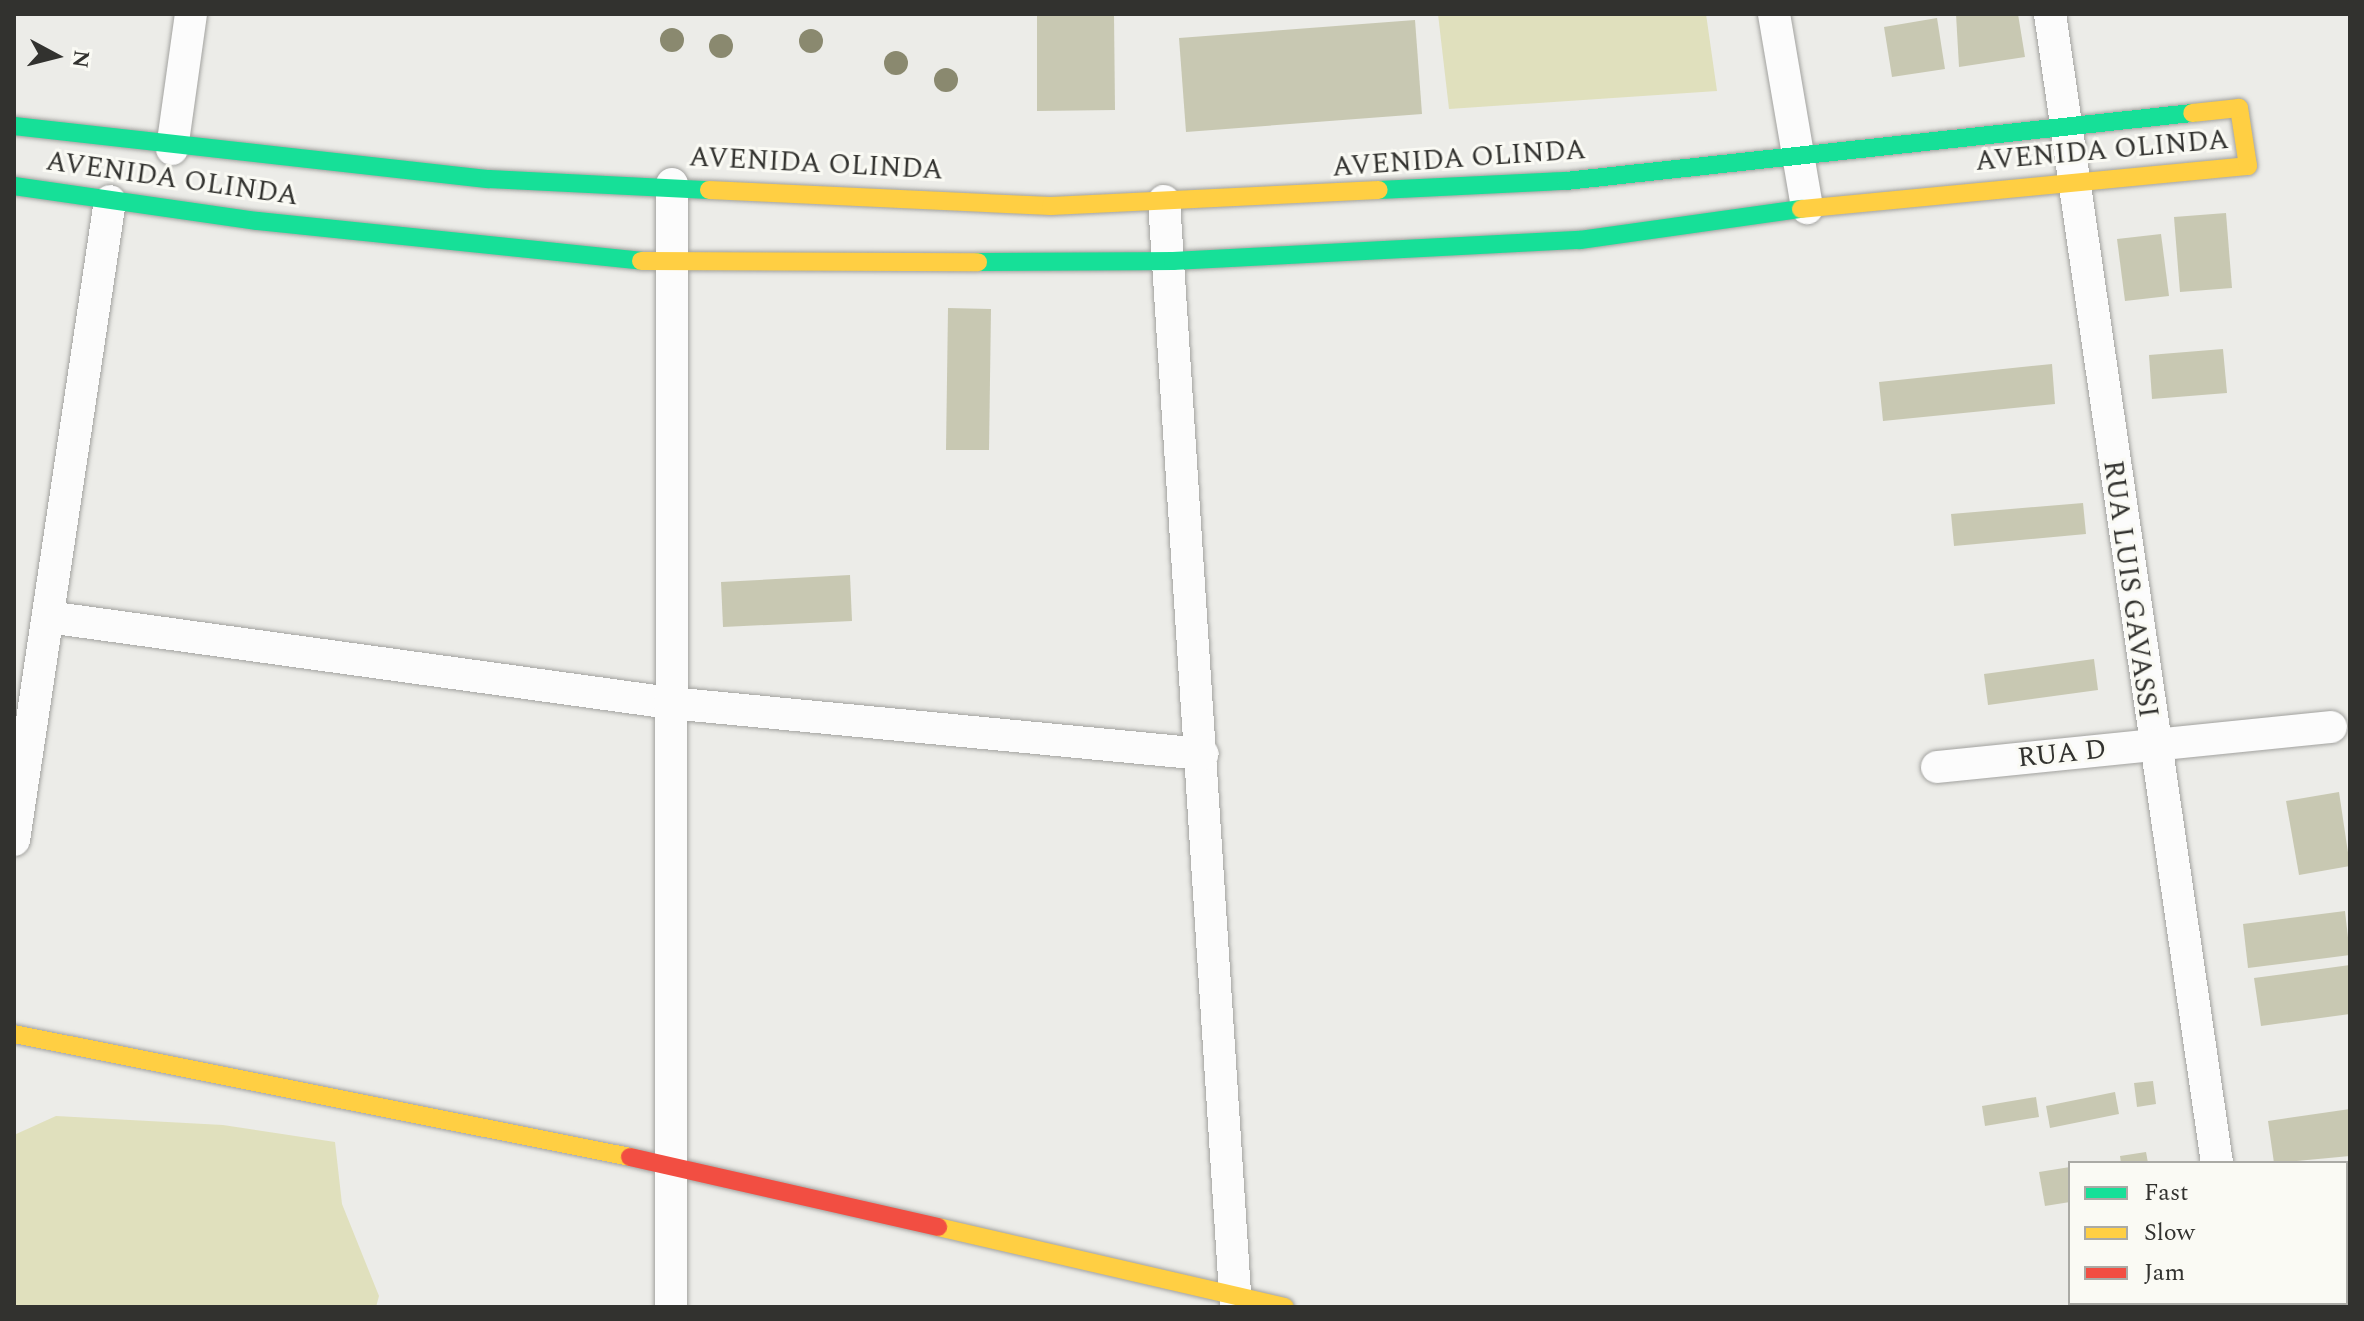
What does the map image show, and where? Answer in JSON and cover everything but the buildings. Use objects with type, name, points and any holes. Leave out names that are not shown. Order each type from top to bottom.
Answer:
[{"type":"street","points":[[172,149],[191,14]]},
{"type":"street","points":[[1774,14],[1807,208]]},
{"type":"street","name":"RUA LUIS GAVASSI","points":[[2050,14],[2152,744],[2217,1161]]},
{"type":"street","name":"AVENIDA OLINDA","points":[[14,126],[172,149],[389,167],[489,179],[672,184],[1051,206],[1566,181],[1797,153],[2239,108],[2248,166],[2073,180],[1807,208],[1580,240],[1173,261],[668,264],[110,201],[14,186]]},
{"type":"street","points":[[386,233],[389,167]]},
{"type":"street","points":[[671,1307],[673,1166],[668,264],[672,184]]},
{"type":"street","points":[[14,840],[110,201]]},
{"type":"street","points":[[1164,201],[1173,261],[1236,1301]]},
{"type":"street","points":[[48,617],[670,703],[1203,754]]},
{"type":"street","name":"RUA D","points":[[1937,767],[2331,727]]},
{"type":"street","points":[[14,1034],[673,1166],[1236,1301],[1285,1307]]},
{"type":"street","points":[[2256,1307],[2276,1305]]},
{"type":"green space","points":[[1438,14],[1706,14],[1717,91],[1449,109]]},
{"type":"green space","points":[[56,1116],[223,1125],[335,1142],[342,1204],[379,1296],[376,1307],[14,1307],[14,1135]]},
{"type":"traffic: fast","points":[[1379,190],[1566,181],[2192,113]]},
{"type":"traffic: fast","points":[[14,126],[489,179],[709,190]]},
{"type":"traffic: fast","points":[[14,186],[257,221],[641,261]]},
{"type":"traffic: fast","points":[[978,262],[1173,261],[1580,240],[1801,209]]},
{"type":"traffic: slow","points":[[1801,209],[2248,166],[2239,108],[2192,113]]},
{"type":"traffic: slow","points":[[709,190],[1051,206],[1379,190]]},
{"type":"traffic: slow","points":[[641,261],[978,262]]},
{"type":"traffic: slow","points":[[14,1034],[630,1157]]},
{"type":"traffic: slow","points":[[938,1227],[1285,1307]]},
{"type":"traffic: jam","points":[[630,1157],[938,1227]]}]
